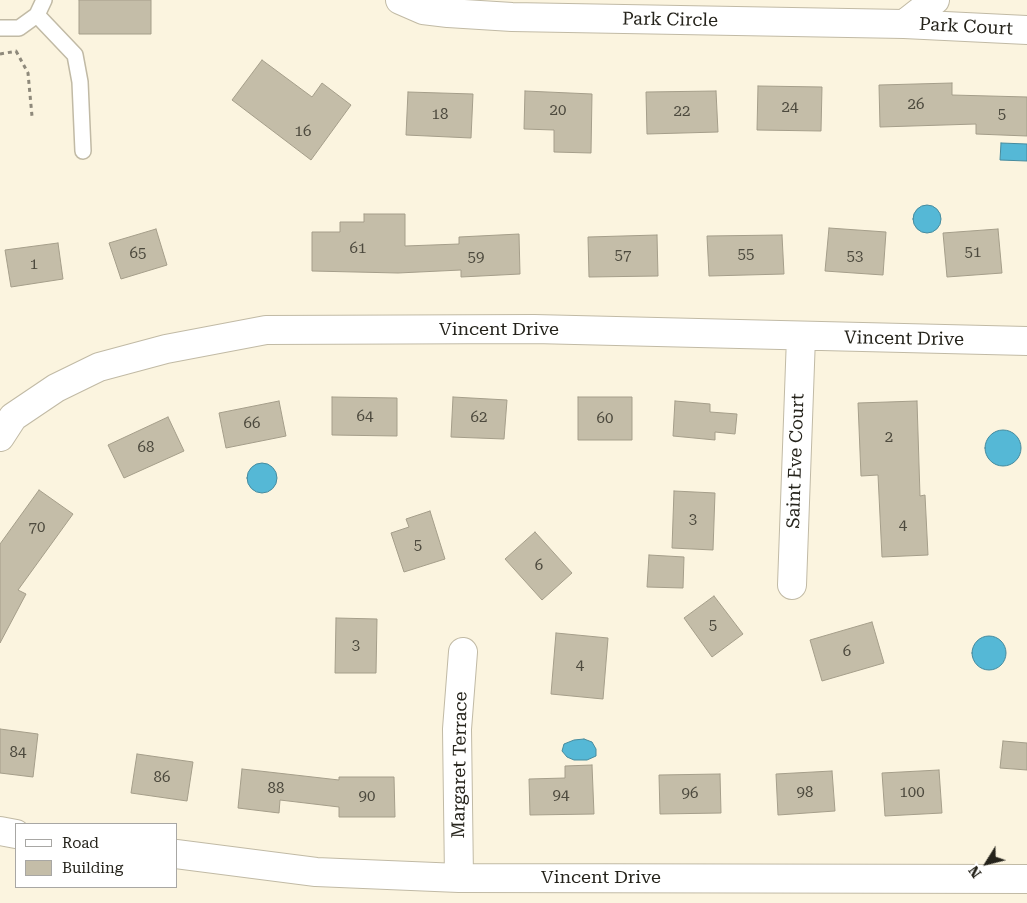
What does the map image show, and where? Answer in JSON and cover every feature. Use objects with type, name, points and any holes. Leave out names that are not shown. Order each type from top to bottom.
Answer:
[{"type":"street","name":"Park Circle","points":[[400,0],[423,10],[448,14],[512,17],[904,24]]},
{"type":"street","points":[[904,24],[935,0]]},
{"type":"street","name":"Park Court","points":[[904,24],[1027,30]]},
{"type":"street","name":"Vincent Drive","points":[[4,419],[56,388],[99,367],[166,349],[266,330],[534,329],[801,337],[1027,341]]},
{"type":"street","name":"Saint Eve Court","points":[[792,585],[801,337]]},
{"type":"street","name":"Margaret Terrace","points":[[459,878],[458,729],[463,652]]},
{"type":"street","points":[[0,832],[15,834]]},
{"type":"street","name":"Vincent Drive","points":[[178,854],[316,872],[459,878],[1027,878]]},
{"type":"lane","points":[[0,28],[19,28],[37,15],[44,0]]},
{"type":"lane","points":[[37,15],[76,55],[80,82],[82,151]]},
{"type":"path","points":[[0,54],[22,50]]},
{"type":"path","points":[[16,51],[28,73],[32,116]]},
{"type":"water","points":[[1001,143],[1027,144],[1027,161],[1000,160]]},
{"type":"water","points":[[927,205],[937,209],[941,219],[937,229],[927,233],[917,229],[913,219],[917,209]]},
{"type":"water","points":[[1003,430],[1010,431],[1016,435],[1020,441],[1020,455],[1016,461],[1010,465],[1003,466],[996,465],[990,461],[986,455],[985,448],[986,441],[990,435],[996,431]]},
{"type":"water","points":[[262,463],[273,467],[277,478],[273,489],[262,493],[251,489],[247,478],[251,467]]},
{"type":"water","points":[[989,636],[996,637],[1001,641],[1005,646],[1005,660],[1001,665],[996,669],[989,670],[982,669],[977,665],[973,660],[972,653],[973,646],[977,641],[982,637]]},
{"type":"water","points":[[584,739],[592,742],[596,749],[596,756],[587,760],[574,760],[567,757],[562,751],[564,744]]},
{"type":"building","points":[[79,0],[151,0],[151,34],[79,34]]},
{"type":"building","points":[[262,60],[312,97],[322,83],[351,105],[311,160],[232,100]]},
{"type":"building","points":[[952,83],[952,95],[1027,97],[1027,136],[976,134],[976,124],[880,127],[879,85]]},
{"type":"building","points":[[758,86],[822,87],[821,131],[757,130]]},
{"type":"building","points":[[525,91],[592,94],[591,153],[554,152],[554,130],[524,129]]},
{"type":"building","points":[[716,91],[718,132],[647,134],[646,92]]},
{"type":"building","points":[[408,92],[473,94],[471,138],[406,135]]},
{"type":"building","points":[[364,214],[405,214],[405,246],[459,244],[459,237],[519,234],[520,274],[461,277],[461,270],[398,273],[312,271],[312,232],[340,232],[340,222],[364,222]]},
{"type":"building","points":[[829,228],[886,232],[883,275],[825,271]]},
{"type":"building","points":[[156,229],[167,265],[121,279],[109,243]]},
{"type":"building","points":[[998,229],[1002,273],[947,277],[943,233]]},
{"type":"building","points":[[657,235],[658,276],[589,277],[588,237]]},
{"type":"building","points":[[782,235],[784,274],[709,276],[707,236]]},
{"type":"building","points":[[58,243],[63,279],[11,287],[5,250]]},
{"type":"building","points":[[332,397],[397,398],[397,436],[332,435]]},
{"type":"building","points":[[453,397],[507,400],[504,439],[451,437]]},
{"type":"building","points":[[578,397],[632,397],[632,440],[578,440]]},
{"type":"building","points":[[279,401],[286,436],[226,448],[219,413]]},
{"type":"building","points":[[675,401],[710,404],[710,412],[737,414],[735,434],[715,432],[715,440],[673,436]]},
{"type":"building","points":[[917,401],[920,496],[925,495],[928,555],[882,557],[878,475],[861,476],[858,403]]},
{"type":"building","points":[[168,417],[184,451],[124,478],[108,445]]},
{"type":"building","points":[[39,490],[73,514],[18,590],[26,594],[0,643],[0,544]]},
{"type":"building","points":[[674,491],[715,493],[713,550],[672,548]]},
{"type":"building","points":[[430,511],[445,559],[404,572],[391,533],[409,527],[406,519]]},
{"type":"building","points":[[535,532],[572,573],[542,600],[505,559]]},
{"type":"building","points":[[649,555],[684,557],[683,588],[647,587]]},
{"type":"building","points":[[714,596],[743,634],[712,657],[684,618]]},
{"type":"building","points":[[336,618],[377,619],[376,673],[335,673]]},
{"type":"building","points":[[872,622],[884,663],[822,681],[810,640]]},
{"type":"building","points":[[556,633],[608,638],[603,699],[551,694]]},
{"type":"building","points":[[0,729],[38,734],[33,777],[0,773]]},
{"type":"building","points":[[1003,741],[1027,743],[1027,770],[1000,768]]},
{"type":"building","points":[[137,754],[193,762],[187,801],[131,793]]},
{"type":"building","points":[[592,765],[594,814],[530,815],[529,779],[565,778],[565,766]]},
{"type":"building","points":[[242,769],[339,780],[339,777],[394,777],[395,817],[339,817],[339,807],[280,800],[279,813],[238,808]]},
{"type":"building","points":[[939,770],[942,813],[885,816],[882,773]]},
{"type":"building","points":[[832,771],[835,811],[778,815],[776,774]]},
{"type":"building","points":[[720,774],[721,813],[660,814],[659,775]]}]
